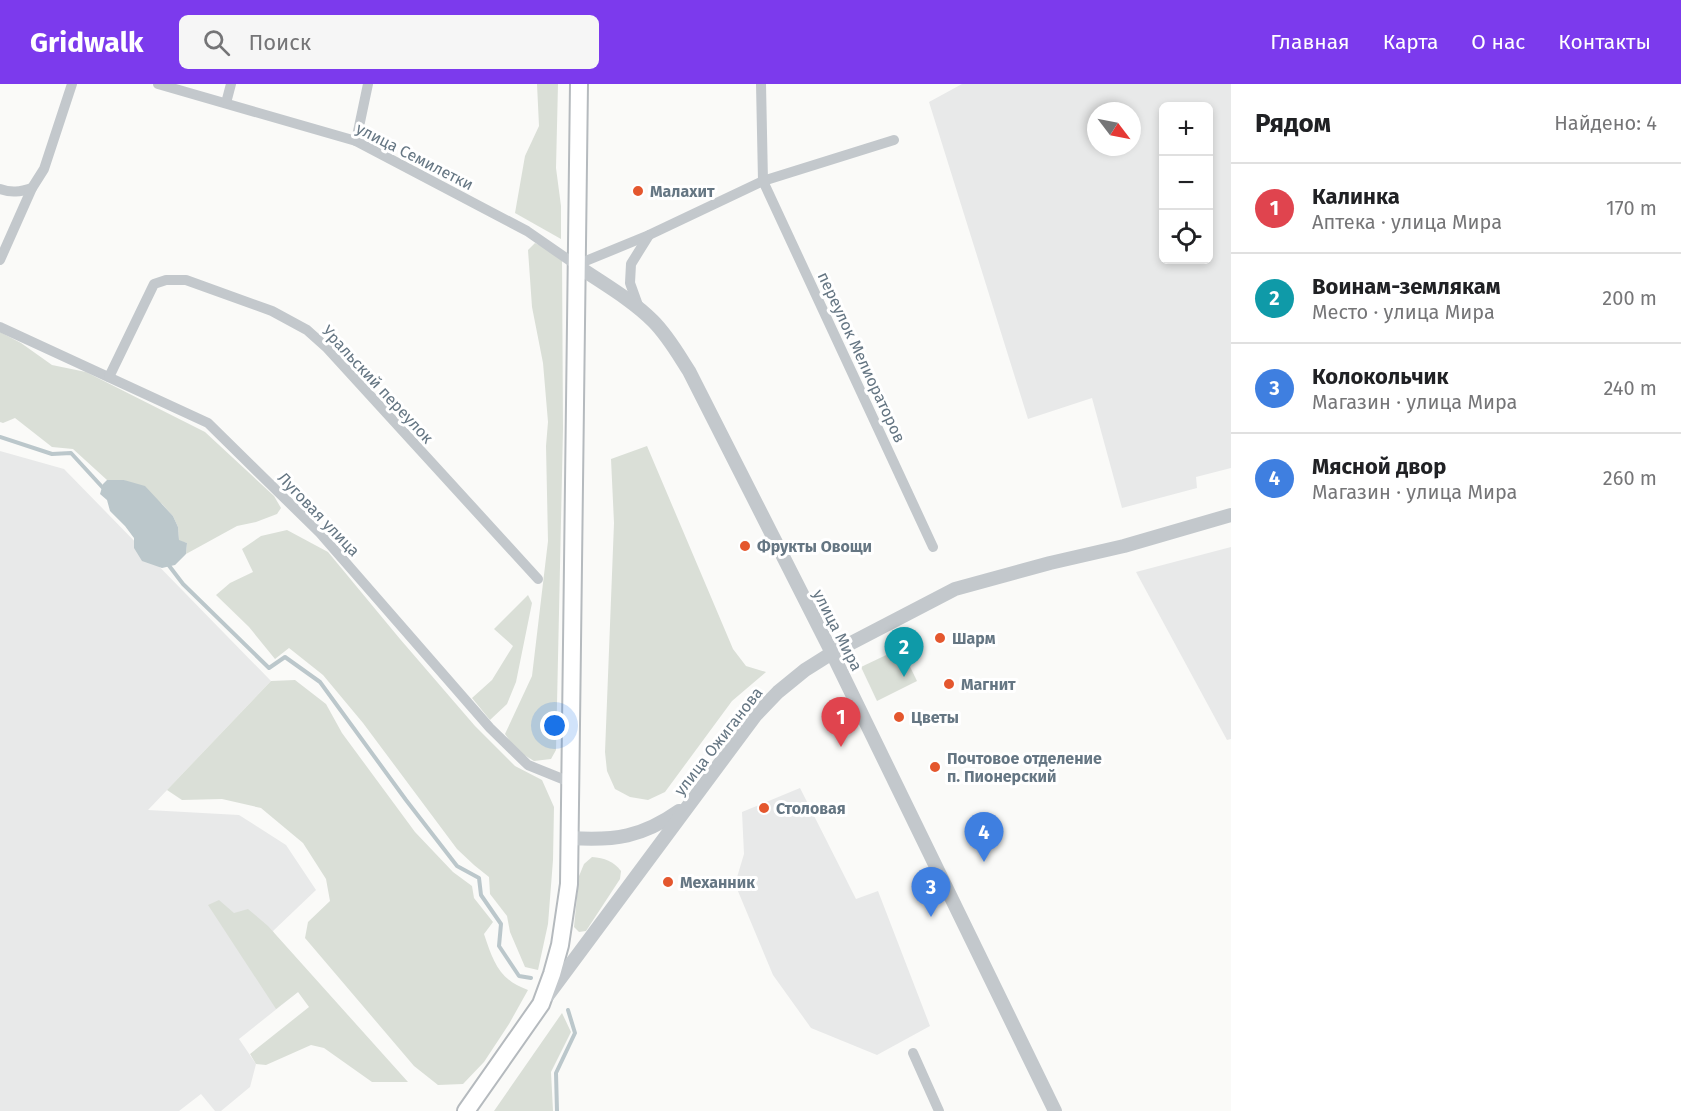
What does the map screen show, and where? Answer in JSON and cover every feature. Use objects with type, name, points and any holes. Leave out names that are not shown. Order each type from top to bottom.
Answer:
[{"type":"main road","points":[[466,1111],[541,1004],[552,974],[566,914],[570,838],[579,84]]},
{"type":"street","points":[[0,260],[32,188],[44,169],[72,84]]},
{"type":"street","name":"улица Семилетки","points":[[158,84],[356,141],[526,231],[576,265]]},
{"type":"street","points":[[226,103],[231,84]]},
{"type":"street","points":[[356,141],[368,84]]},
{"type":"street","points":[[761,84],[763,181]]},
{"type":"street","points":[[576,265],[650,235],[763,181],[894,140]]},
{"type":"street","name":"переулок Мелиораторов","points":[[763,181],[933,547]]},
{"type":"street","points":[[0,189],[8,192],[22,192],[32,188]]},
{"type":"street","points":[[639,309],[630,283],[632,264],[650,235]]},
{"type":"street","name":"улица Мира","points":[[576,265],[639,309],[667,337],[689,371],[832,653],[1055,1111]]},
{"type":"street","name":"Уральский переулок","points":[[109,377],[154,284],[166,280],[186,280],[272,311],[307,330],[326,347],[538,579]]},
{"type":"street","name":"Луговая улица","points":[[0,327],[208,423],[320,533],[490,728],[528,765],[570,782]]},
{"type":"street","name":"улица Ожиганова","points":[[541,1004],[755,716],[778,692],[805,670],[832,653],[955,589],[1124,546],[1231,514]]},
{"type":"street","points":[[570,838],[601,840],[632,835],[662,823],[688,804]]},
{"type":"street","points":[[913,1053],[939,1111]]},
{"type":"shaded area","points":[[537,84],[558,84],[556,168],[561,206],[561,239],[515,213],[525,156],[539,126]]},
{"type":"shaded area","points":[[962,84],[1231,84],[1231,468],[1196,477],[1197,488],[1122,508],[1092,398],[1028,419],[929,102]]},
{"type":"shaded area","points":[[535,243],[562,256],[563,429],[556,750],[551,759],[534,761],[516,750],[505,734],[532,676],[548,541],[546,446],[548,422],[543,363],[532,307],[528,250]]},
{"type":"shaded area","points":[[0,332],[21,343],[52,365],[86,372],[205,432],[274,496],[281,508],[277,514],[237,526],[186,554],[187,543],[179,541],[178,527],[173,516],[162,504],[124,480],[107,480],[73,449],[52,447],[15,418],[0,422]]},
{"type":"shaded area","points":[[647,446],[733,649],[746,666],[766,672],[732,701],[665,792],[648,800],[630,797],[615,789],[607,771],[605,752],[614,523],[611,459]]},
{"type":"shaded area","points":[[0,451],[64,469],[271,681],[148,810],[239,815],[286,845],[316,890],[273,931],[298,992],[239,1039],[256,1064],[250,1087],[221,1111],[215,1111],[201,1094],[179,1111],[0,1111]]},
{"type":"shaded area","points":[[107,480],[124,480],[145,486],[173,516],[178,527],[179,540],[187,543],[186,554],[175,565],[162,568],[142,561],[134,548],[134,538],[110,511],[107,500],[100,494]]},
{"type":"shaded area","points":[[287,530],[328,552],[475,726],[515,766],[542,780],[554,807],[553,860],[548,924],[538,970],[525,967],[510,932],[507,916],[490,894],[489,877],[457,849],[363,723],[323,675],[289,648],[275,659],[249,627],[216,595],[230,583],[253,572],[242,549],[261,536]]},
{"type":"shaded area","points":[[1231,547],[1231,739],[1227,740],[1136,572]]},
{"type":"shaded area","points":[[528,595],[532,603],[516,682],[507,704],[490,720],[472,698],[492,680],[513,646],[494,629]]},
{"type":"shaded area","points":[[901,648],[917,681],[877,701],[861,667]]},
{"type":"shaded area","points":[[295,680],[326,704],[342,733],[415,832],[453,872],[472,886],[474,898],[493,922],[484,934],[494,961],[510,981],[528,990],[484,1062],[463,1084],[438,1085],[414,1066],[305,938],[308,922],[330,901],[326,879],[303,843],[261,808],[222,799],[182,800],[167,790],[271,681]]},
{"type":"shaded area","points":[[800,788],[856,899],[878,891],[930,1026],[877,1055],[811,1028],[773,975],[735,884],[744,854],[742,812]]},
{"type":"shaded area","points":[[592,857],[612,862],[621,871],[620,879],[586,931],[579,932],[574,927],[579,876],[584,864]]},
{"type":"shaded area","points":[[219,900],[234,913],[248,909],[268,926],[408,1082],[372,1082],[324,1048],[311,1045],[266,1065],[256,1064],[250,1054],[309,1007],[298,992],[276,1009],[208,905]]},
{"type":"shaded area","points":[[562,1013],[571,1032],[551,1072],[553,1111],[494,1111]]},
{"type":"waterway","points":[[0,437],[52,454],[71,453],[104,489]]},
{"type":"waterway","points":[[167,563],[183,584],[269,668],[285,657],[320,682],[457,866],[479,878],[481,895],[501,924],[499,946],[519,976],[531,978]]},
{"type":"waterway","points":[[557,1111],[556,1073],[575,1033],[568,1010]]},
{"type":"place","name":"Малахит","points":[[638,191]]},
{"type":"place","name":"Фрукты Овощи","points":[[745,546]]},
{"type":"place","name":"Шарм","points":[[940,638]]},
{"type":"place","name":"Воинам-землякам","points":[[904,677]]},
{"type":"place","name":"Магнит","points":[[949,684]]},
{"type":"place","name":"Цветы","points":[[899,717]]},
{"type":"place","name":"Калинка","points":[[841,747]]},
{"type":"place","name":"Почтовое отделение п. Пионерский","points":[[935,767]]},
{"type":"place","name":"Столовая","points":[[764,808]]},
{"type":"place","name":"Мясной двор","points":[[984,862]]},
{"type":"place","name":"Механник","points":[[668,882]]},
{"type":"place","name":"Колокольчик","points":[[931,917]]}]
